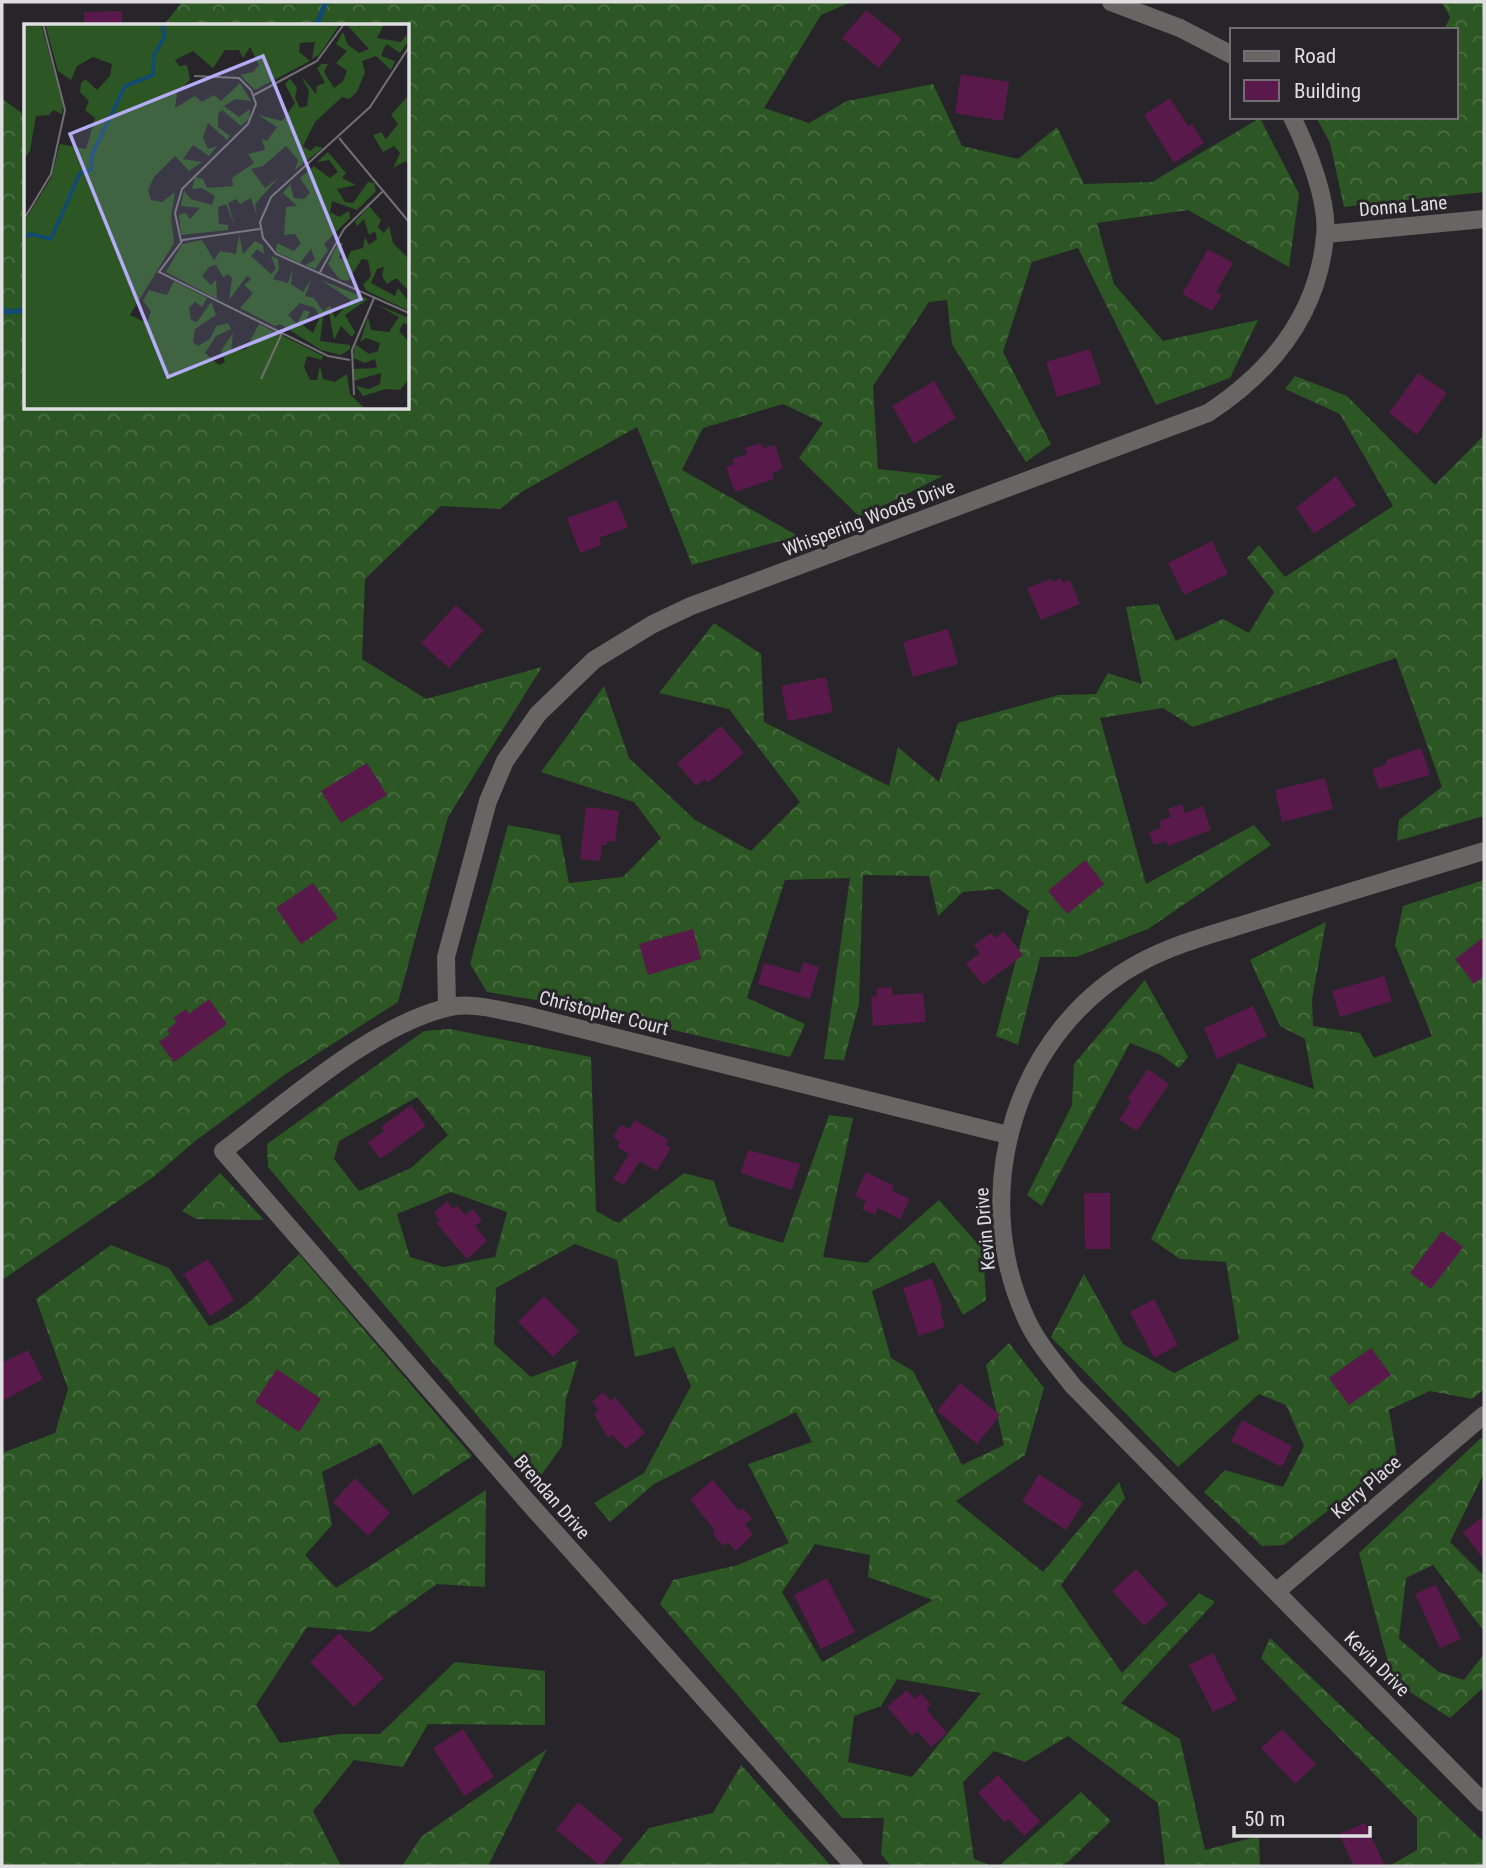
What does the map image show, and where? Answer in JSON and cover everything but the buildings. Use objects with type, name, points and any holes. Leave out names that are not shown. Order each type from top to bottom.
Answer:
[{"type":"street","points":[[1111,2],[1180,28],[1230,54]]},
{"type":"street","name":"Whispering Woods Drive","points":[[447,1007],[446,957],[488,802],[505,761],[538,714],[594,660],[691,606],[1208,413],[1241,391],[1275,356],[1296,327],[1311,297],[1326,234],[1319,191],[1305,145],[1293,119]]},
{"type":"street","name":"Donna Lane","points":[[1326,234],[1484,219]]},
{"type":"street","name":"Kevin Drive","points":[[1484,851],[1193,941],[1139,963],[1089,999],[1068,1020],[1023,1090],[1002,1161],[1005,1250],[1012,1284],[1026,1319],[1073,1386],[1484,1803]]},
{"type":"street","name":"Christopher Court","points":[[223,1151],[387,1032],[447,1007],[469,1006],[525,1015],[1008,1135]]},
{"type":"street","name":"Brendan Drive","points":[[223,1151],[526,1500],[853,1866]]},
{"type":"street","name":"Kerry Place","points":[[1276,1592],[1484,1415]]},
{"type":"green space","points":[[182,2],[851,2],[821,15],[764,108],[809,123],[847,101],[933,84],[962,146],[1018,159],[1057,127],[1084,184],[1152,182],[1261,119],[1299,194],[1289,267],[1188,210],[1097,223],[1114,284],[1163,341],[1258,320],[1230,378],[1156,405],[1078,248],[1032,262],[1003,352],[1051,444],[1026,462],[952,344],[947,300],[929,302],[873,386],[878,469],[943,476],[860,517],[799,458],[823,423],[783,404],[703,428],[682,470],[798,536],[692,565],[637,427],[523,491],[500,509],[441,506],[365,579],[362,659],[426,699],[542,667],[448,817],[398,1002],[287,1073],[194,1142],[152,1178],[2,1280],[2,99],[24,115],[24,410],[410,410],[410,24],[165,24]]},
{"type":"green space","points":[[1442,2],[1484,2],[1484,192],[1344,207],[1330,143],[1317,119],[1458,119],[1458,28],[1445,28],[1450,17]]},
{"type":"green space","points":[[1295,376],[1347,396],[1435,485],[1484,435],[1484,816],[1397,841],[1399,820],[1442,787],[1396,658],[1193,727],[1163,708],[1100,718],[1146,884],[1254,825],[1271,845],[1148,929],[1076,957],[1040,957],[1018,1045],[996,1036],[1029,911],[999,889],[963,892],[938,916],[929,876],[863,875],[859,1004],[844,1060],[824,1059],[850,878],[785,880],[747,998],[805,1024],[790,1057],[561,1004],[487,992],[470,964],[508,825],[560,835],[569,883],[623,877],[661,838],[634,802],[541,772],[604,686],[629,758],[695,820],[751,851],[800,802],[729,709],[659,693],[714,623],[761,654],[764,722],[889,786],[898,747],[939,782],[958,723],[1059,695],[1096,694],[1108,673],[1142,684],[1126,607],[1158,604],[1176,641],[1223,619],[1249,633],[1274,592],[1247,558],[1259,545],[1285,577],[1393,506],[1340,414],[1285,389]]},
{"type":"green space","points":[[1484,880],[1484,1389],[1472,1399],[1430,1391],[1389,1410],[1397,1457],[1284,1545],[1262,1546],[1204,1492],[1225,1470],[1283,1487],[1304,1446],[1286,1405],[1259,1394],[1178,1467],[1051,1337],[1084,1274],[1123,1344],[1174,1373],[1239,1339],[1226,1262],[1180,1259],[1151,1239],[1238,1063],[1314,1089],[1305,1039],[1280,1026],[1250,960],[1326,922],[1312,999],[1313,1026],[1360,1033],[1374,1058],[1432,1036],[1395,945],[1403,906]]},
{"type":"green space","points":[[1145,980],[1188,1057],[1179,1068],[1161,1055],[1130,1043],[1042,1206],[1027,1195],[1072,1105],[1074,1064]]},
{"type":"green space","points":[[450,1029],[591,1057],[596,1211],[618,1223],[684,1173],[714,1181],[729,1226],[783,1243],[829,1115],[853,1118],[823,1257],[867,1263],[939,1200],[983,1250],[986,1300],[963,1315],[934,1262],[872,1291],[891,1358],[913,1371],[962,1465],[1004,1445],[986,1365],[1009,1343],[1044,1388],[1025,1455],[956,1501],[1043,1572],[1119,1482],[1125,1498],[1061,1585],[1122,1673],[1199,1593],[1215,1602],[1121,1703],[1180,1739],[1205,1850],[1259,1836],[1260,1866],[1165,1866],[1158,1803],[1068,1736],[1025,1762],[994,1751],[963,1782],[974,1859],[992,1866],[891,1866],[881,1854],[884,1818],[842,1818],[660,1604],[673,1580],[738,1565],[789,1543],[748,1464],[812,1442],[796,1412],[654,1484],[610,1522],[594,1503],[644,1473],[691,1386],[674,1347],[635,1357],[617,1260],[575,1244],[496,1288],[494,1344],[531,1377],[578,1360],[566,1399],[562,1446],[535,1484],[268,1167],[267,1144],[424,1031]],"holes":[[[417,1097],[448,1135],[411,1168],[359,1191],[334,1159],[339,1141]],[[451,1192],[507,1212],[495,1257],[444,1267],[410,1257],[397,1214]],[[815,1544],[870,1555],[868,1577],[933,1600],[822,1662],[782,1592]],[[897,1679],[981,1693],[912,1777],[848,1762],[854,1716],[881,1706]]]},
{"type":"green space","points":[[220,1173],[264,1220],[196,1219],[182,1211]]},
{"type":"green space","points":[[111,1245],[169,1268],[209,1326],[246,1304],[299,1254],[472,1456],[413,1495],[380,1443],[322,1472],[332,1525],[305,1555],[336,1588],[486,1490],[485,1587],[437,1584],[370,1632],[307,1627],[256,1705],[280,1743],[341,1734],[380,1734],[455,1662],[545,1671],[545,1725],[428,1724],[403,1767],[354,1760],[313,1811],[341,1866],[2,1866],[2,1453],[55,1433],[68,1389],[36,1299]]},
{"type":"green space","points":[[1481,1438],[1484,1440],[1484,1473],[1450,1542],[1484,1576],[1484,1631],[1433,1565],[1406,1578],[1399,1639],[1439,1672],[1464,1680],[1484,1654],[1484,1687],[1450,1718],[1393,1681],[1359,1553]]},
{"type":"green space","points":[[1270,1638],[1484,1842],[1484,1866],[1389,1866],[1417,1850],[1417,1818],[1261,1658]]},
{"type":"green space","points":[[547,1749],[488,1866],[402,1866],[421,1837]]},
{"type":"green space","points":[[741,1765],[831,1866],[618,1866],[649,1828],[713,1813]]},
{"type":"green space","points":[[1081,1792],[1111,1821],[1069,1861],[1061,1866],[999,1866]]},
{"type":"waterway","points":[[315,24],[326,2]]},
{"type":"waterway","points":[[2,308],[6,312],[24,308]]}]
